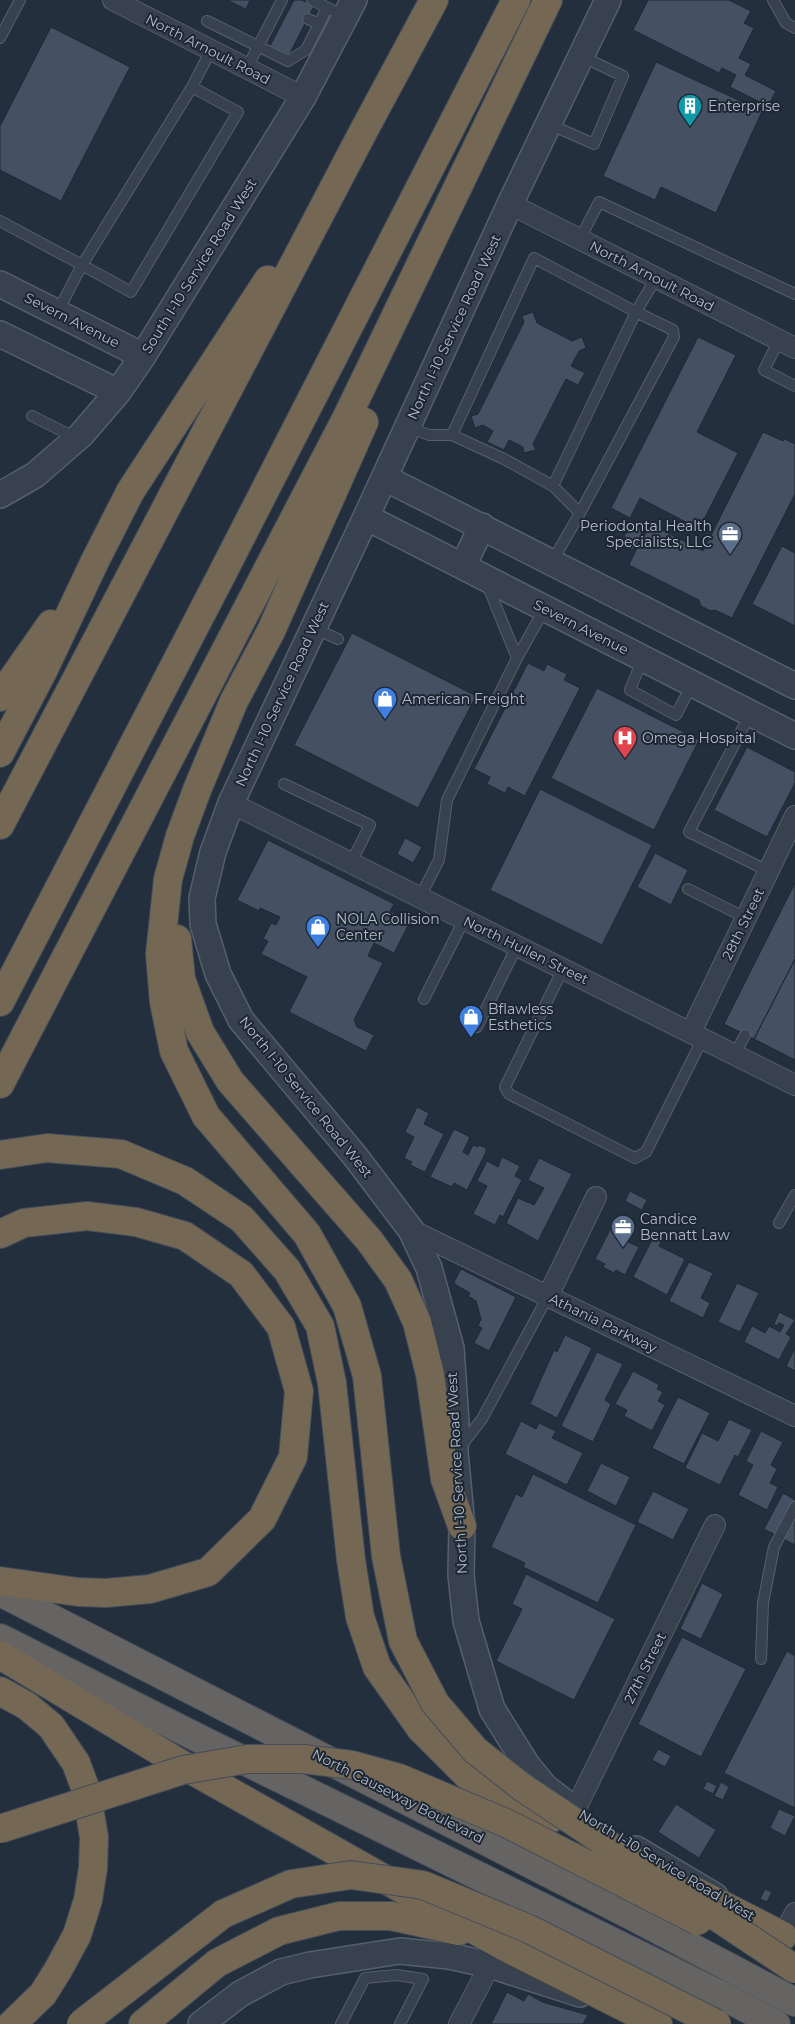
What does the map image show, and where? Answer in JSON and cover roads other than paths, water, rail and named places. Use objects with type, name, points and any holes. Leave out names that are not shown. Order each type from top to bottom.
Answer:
[{"type":"highway","points":[[0,825],[434,0]]},
{"type":"highway","points":[[0,1002],[516,0]]},
{"type":"highway","points":[[0,1084],[346,419],[548,0]]},
{"type":"highway","points":[[560,0],[430,274],[270,631],[234,701],[197,790],[180,836],[168,879],[160,954],[164,1002],[174,1051],[206,1116],[307,1234],[346,1306],[367,1376],[386,1556],[403,1641],[435,1703],[475,1750],[522,1787],[795,1970]]},
{"type":"highway","points":[[0,753],[43,671],[130,492],[363,132]]},
{"type":"highway","points":[[0,696],[95,562]]},
{"type":"highway","points":[[168,879],[175,903],[181,979],[200,1032],[230,1081],[369,1240],[398,1280],[417,1322],[430,1374],[445,1479],[462,1526]]},
{"type":"highway","points":[[0,1155],[47,1148],[121,1154],[185,1182],[242,1219],[287,1270],[320,1326],[332,1383],[351,1560],[360,1617],[377,1667],[421,1729],[467,1775],[791,1930]]},
{"type":"highway","points":[[0,1234],[24,1223],[87,1216],[136,1222],[185,1236],[241,1274],[281,1327],[298,1391],[293,1457],[262,1520],[208,1572],[150,1589],[106,1593],[78,1592],[0,1581]]},
{"type":"highway","name":"North Causeway Boulevard","points":[[0,1592],[632,1916],[795,2002]]},
{"type":"highway","points":[[0,1638],[776,2024]]},
{"type":"highway","points":[[0,1655],[498,1956]]},
{"type":"highway","points":[[0,1691],[26,1706],[51,1726],[76,1762],[86,1790],[94,1837],[93,1868],[88,1900],[77,1935],[58,1970],[42,1994],[12,2024]]},
{"type":"highway","points":[[0,1829],[183,1770],[248,1759],[303,1759],[352,1765],[398,1778],[506,1824],[795,1970]]},
{"type":"highway","points":[[81,2024],[223,1914],[291,1884],[351,1874],[423,1885],[529,1929],[717,2024]]},
{"type":"highway","points":[[144,2024],[217,1963],[280,1931],[339,1916],[391,1916],[447,1927],[498,1956],[629,2014],[658,2024]]},
{"type":"highway","points":[[632,1916],[795,1984]]},
{"type":"street","name":"North Arnoult Road","points":[[113,0],[303,97]]},
{"type":"street","name":"North I-10 Service Road West","points":[[608,0],[510,204],[385,478],[230,803],[213,852],[202,898],[203,924],[218,974],[241,1020],[355,1156],[411,1230],[428,1268],[451,1348],[456,1423],[455,1452],[462,1526],[461,1575],[466,1621],[492,1709],[527,1765],[539,1780],[545,1787],[575,1810],[590,1821],[791,1930]]},
{"type":"street","name":"South I-10 Service Road West","points":[[0,495],[35,475],[77,438],[118,392],[144,356],[303,97],[342,8]]},
{"type":"street","name":"North Arnoult Road","points":[[510,204],[787,344]]},
{"type":"street","name":"Severn Avenue","points":[[0,284],[144,356]]},
{"type":"street","points":[[0,334],[118,392]]},
{"type":"street","points":[[385,478],[795,686]]},
{"type":"street","name":"Severn Avenue","points":[[366,517],[795,736]]},
{"type":"street","points":[[463,566],[482,526]]},
{"type":"street","name":"North Hullen Street","points":[[230,803],[795,1085]]},
{"type":"street","name":"28th Street","points":[[697,1035],[746,918],[795,816]]},
{"type":"street","points":[[548,1296],[596,1197]]},
{"type":"street","name":"Athania Parkway","points":[[411,1230],[795,1416]]},
{"type":"street","name":"27th Street","points":[[575,1810],[715,1525]]},
{"type":"street","points":[[202,2024],[240,1994],[281,1972],[310,1965],[400,1952],[448,1956],[498,1956],[459,2024]]},
{"type":"lane","points":[[0,38],[20,0]]},
{"type":"lane","points":[[312,0],[342,8]]},
{"type":"lane","points":[[773,0],[786,23],[795,28]]},
{"type":"lane","points":[[247,68],[258,47],[271,34],[284,5]]},
{"type":"lane","points":[[207,21],[288,61],[306,50],[319,24],[342,8]]},
{"type":"lane","points":[[308,19],[319,24]]},
{"type":"lane","points":[[294,45],[306,50]]},
{"type":"lane","points":[[58,312],[82,265],[192,87],[211,50]]},
{"type":"lane","points":[[548,124],[594,144],[624,76],[580,56]]},
{"type":"lane","points":[[0,221],[131,292],[238,112],[192,87]]},
{"type":"lane","points":[[580,240],[599,202],[795,294]]},
{"type":"lane","points":[[452,435],[534,258],[673,330],[674,337],[552,562]]},
{"type":"lane","points":[[552,486],[636,312],[656,278]]},
{"type":"lane","points":[[787,344],[764,370],[795,386]]},
{"type":"lane","points":[[32,416],[77,438]]},
{"type":"lane","points":[[408,427],[429,435],[452,435],[504,459],[552,486],[580,513]]},
{"type":"lane","points":[[485,578],[516,658]]},
{"type":"lane","points":[[420,898],[439,860],[447,800],[516,658],[545,608]]},
{"type":"lane","points":[[314,628],[338,639]]},
{"type":"lane","points":[[642,658],[630,690],[676,715],[692,684]]},
{"type":"lane","points":[[751,713],[689,832],[768,871]]},
{"type":"lane","points":[[284,784],[370,825],[351,863]]},
{"type":"lane","points":[[688,889],[746,918]]},
{"type":"lane","points":[[424,999],[464,920]]},
{"type":"lane","points":[[477,1027],[518,946]]},
{"type":"lane","points":[[563,969],[505,1087],[509,1094],[635,1158],[646,1152],[697,1035]]},
{"type":"lane","points":[[736,1054],[745,1035]]},
{"type":"lane","points":[[779,1223],[795,1195]]},
{"type":"lane","points":[[455,1452],[482,1419],[548,1296]]},
{"type":"lane","points":[[761,1659],[763,1602],[774,1548],[795,1507]]},
{"type":"lane","points":[[343,2023],[365,1978],[396,1975],[423,1980],[400,2024]]},
{"type":"place","name":"Enterprise","points":[[690,127]]},
{"type":"place","name":"Periodontal Health Specialists, LLC","points":[[730,555]]},
{"type":"place","name":"American Freight","points":[[385,720]]},
{"type":"place","name":"Omega Hospital","points":[[625,759]]},
{"type":"place","name":"NOLA Collision Center","points":[[318,948]]},
{"type":"place","name":"Bflawless Esthetics","points":[[471,1038]]},
{"type":"place","name":"Candice Bennatt Law","points":[[623,1248]]}]
